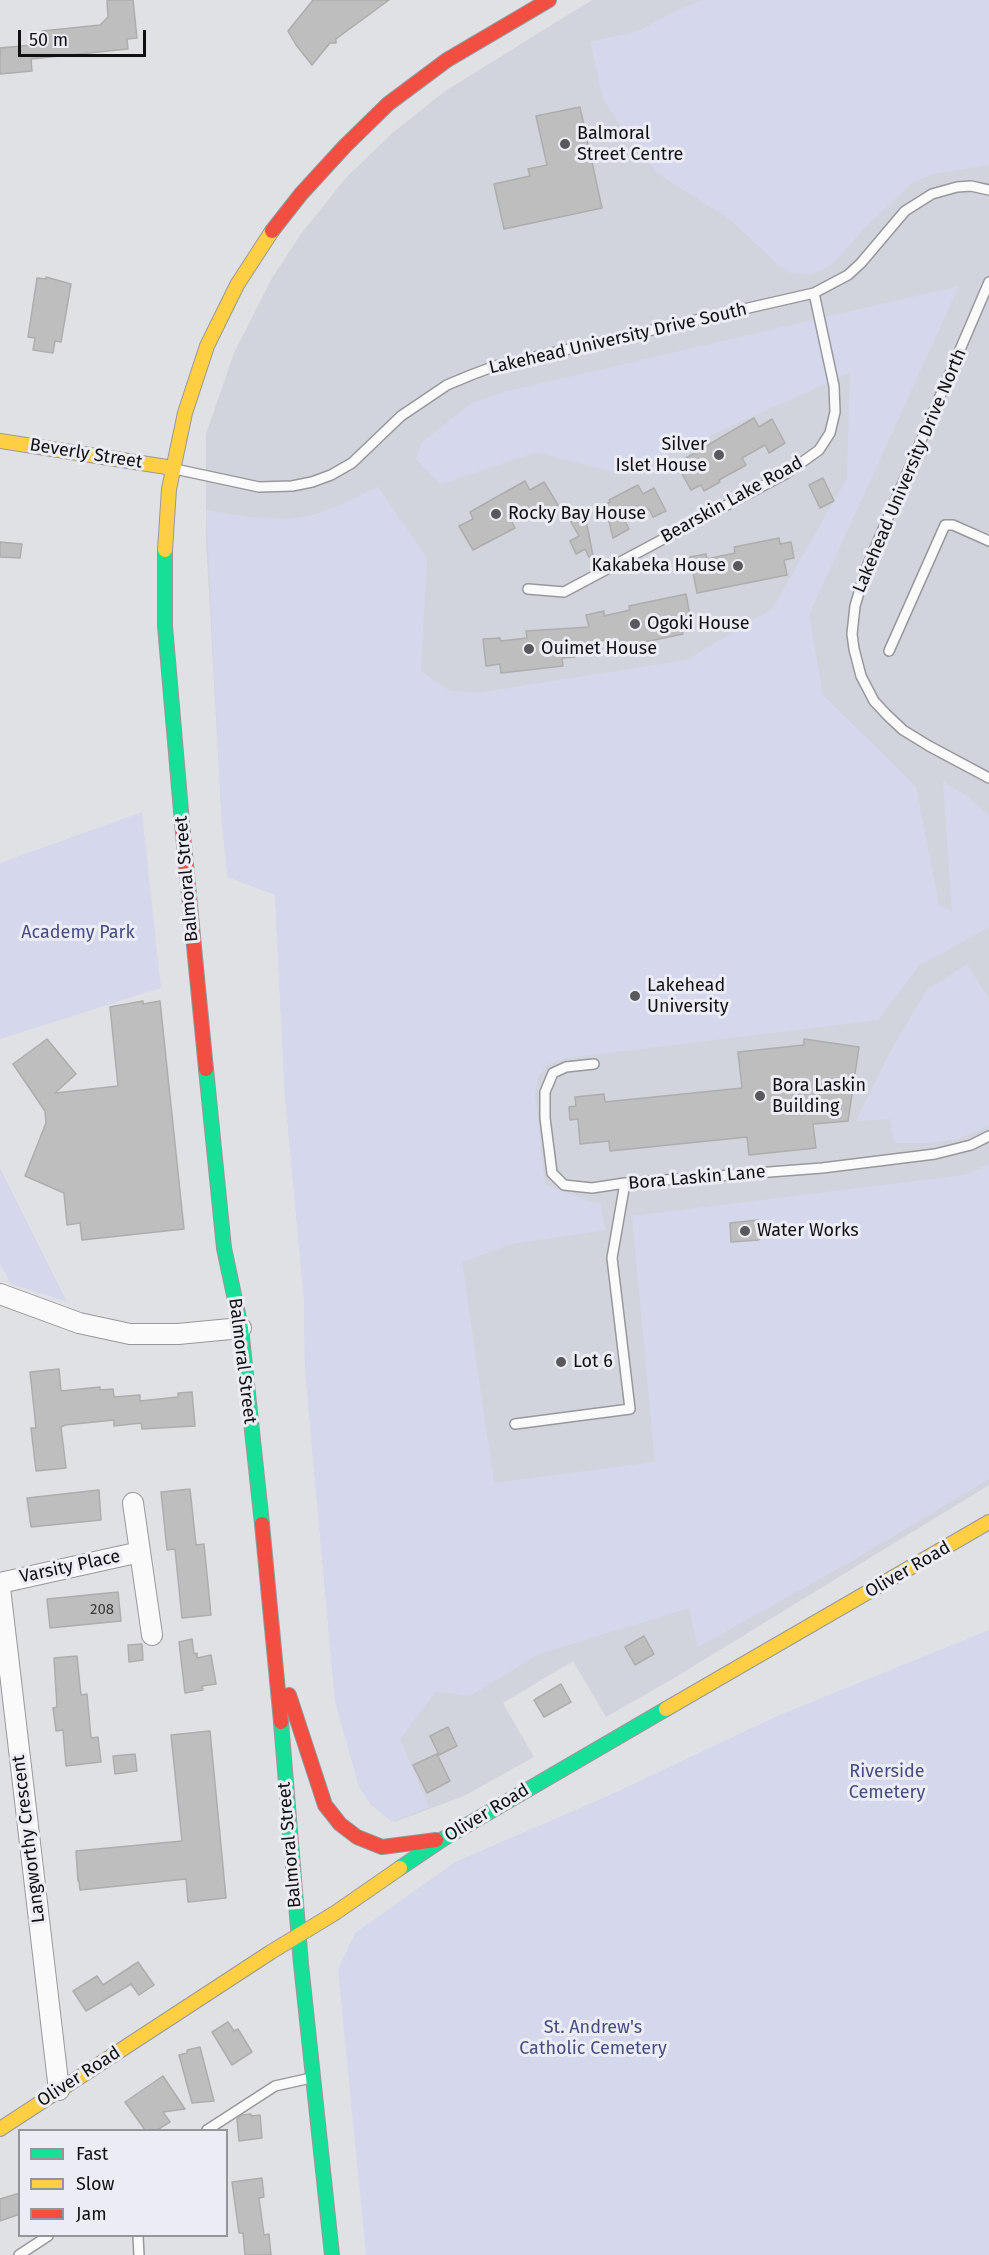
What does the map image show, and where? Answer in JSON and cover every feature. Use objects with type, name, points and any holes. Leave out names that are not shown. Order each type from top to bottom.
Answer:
[{"type":"main road","name":"Balmoral Street","points":[[332,2255],[298,1936],[274,1652],[241,1328],[224,1248],[220,1216],[172,725],[165,626],[165,542],[168,489],[185,413],[207,346],[237,285],[267,238],[301,194],[388,104],[447,60],[549,0]]},
{"type":"main road","name":"Beverly Street","points":[[0,441],[173,468]]},
{"type":"main road","name":"Oliver Road","points":[[0,2129],[443,1839],[989,1522]]},
{"type":"main road","points":[[274,1652],[325,1804],[340,1824],[357,1837],[382,1847],[443,1839]]},
{"type":"street","points":[[0,1294],[79,1323],[130,1334],[178,1334],[241,1328]]},
{"type":"street","name":"Varsity Place","points":[[133,1503],[152,1635]]},
{"type":"street","name":"Varsity Place","points":[[0,1583],[140,1552]]},
{"type":"street","name":"Langworthy Crescent","points":[[0,1588],[58,2090]]},
{"type":"lane","name":"Lakehead University Drive South","points":[[173,468],[259,487],[292,486],[312,482],[331,475],[352,463],[401,416],[447,386],[471,375],[517,361],[814,293],[848,275],[905,212],[932,194],[957,186],[989,190]]},
{"type":"lane","name":"Lakehead University Drive North","points":[[989,282],[866,569],[855,606],[852,634],[861,676],[874,700],[887,715],[903,730],[989,778]]},
{"type":"lane","name":"Bearskin Lake Road","points":[[528,589],[564,592],[787,473],[819,450],[830,433],[835,412],[834,386],[814,293]]},
{"type":"lane","points":[[889,651],[945,525],[953,525],[989,541]]},
{"type":"lane","name":"Bora Laskin Lane","points":[[594,1064],[566,1067],[553,1073],[544,1092],[552,1173],[564,1185],[592,1188],[625,1183],[822,1168],[935,1154],[971,1145],[989,1136]]},
{"type":"lane","points":[[515,1424],[630,1408],[612,1258],[625,1183]]},
{"type":"lane","points":[[209,2129],[274,2086],[313,2078]]},
{"type":"lane","points":[[19,2255],[45,2237]]},
{"type":"lane","points":[[138,2237],[140,2255]]},
{"type":"shaded area","name":"Lakehead University","points":[[592,0],[989,0],[989,1485],[676,1677],[606,1717],[573,1661],[503,1703],[534,1757],[464,1796],[394,1822],[335,1701],[305,1369],[304,1299],[285,1096],[275,895],[228,877],[222,825],[206,540],[206,434],[234,353],[272,278],[301,234],[345,179],[390,135],[445,91]]},
{"type":"green space","points":[[703,0],[989,0],[989,165],[933,174],[912,183],[864,229],[836,260],[821,271],[811,274],[791,273],[778,265],[731,220],[663,177],[629,140],[603,98],[590,42],[639,31],[669,14]]},
{"type":"green space","points":[[959,286],[809,615],[823,695],[916,787],[939,905],[952,912],[943,781],[989,815],[989,927],[920,965],[878,1020],[566,1058],[548,1064],[538,1077],[535,1095],[545,1185],[601,1205],[605,1230],[511,1244],[462,1262],[494,1483],[655,1462],[632,1216],[965,1175],[989,1164],[989,1479],[862,1555],[698,1647],[689,1608],[539,1654],[470,1696],[436,1691],[400,1739],[429,1807],[392,1822],[371,1805],[359,1787],[335,1701],[305,1369],[304,1299],[285,1096],[275,895],[228,877],[222,825],[206,510],[248,517],[287,519],[310,516],[378,487],[427,558],[421,671],[450,691],[477,693],[687,660],[773,608],[847,478],[850,373],[623,474],[536,452],[441,484],[416,459],[422,442],[472,403],[504,392]]},
{"type":"green space","name":"Academy Park","points":[[142,812],[161,988],[0,1039],[0,863]]},
{"type":"green space","points":[[967,964],[989,999],[989,1126],[957,1139],[927,1143],[894,1143],[890,1119],[856,1121],[891,1050],[927,990]]},
{"type":"green space","points":[[0,1168],[67,1302],[11,1284],[0,1264]]},
{"type":"green space","name":"St. Andrew's Catholic Cemetery","points":[[989,1630],[989,2255],[366,2255],[338,1970],[355,1933],[455,1862],[610,1795],[777,1716]]},
{"type":"building","points":[[107,0],[133,0],[137,38],[127,39],[128,49],[31,59],[32,71],[0,74],[0,48],[43,44],[42,31],[100,25],[108,17]]},
{"type":"building","points":[[313,0],[389,0],[336,39],[336,43],[330,43],[312,65],[288,31]]},
{"type":"building","name":"Balmoral Street Centre","points":[[580,107],[602,208],[504,229],[494,184],[530,176],[528,169],[547,165],[536,116]]},
{"type":"building","points":[[46,277],[71,284],[61,342],[55,341],[53,353],[33,350],[35,338],[28,337],[37,278],[46,279]]},
{"type":"building","name":"Silver Islet House","points":[[754,418],[759,427],[772,419],[785,443],[769,453],[765,445],[742,458],[746,465],[719,480],[720,482],[704,491],[701,485],[691,490],[682,474],[692,469],[686,458]]},
{"type":"building","points":[[823,478],[834,501],[820,508],[809,485]]},
{"type":"building","name":"Rocky Bay House","points":[[525,481],[530,490],[544,482],[558,505],[539,516],[534,507],[511,520],[515,528],[473,550],[459,526],[473,519],[470,512]]},
{"type":"building","points":[[638,485],[643,494],[654,488],[666,511],[653,517],[649,509],[625,521],[629,529],[613,538],[605,505],[610,502],[609,500]]},
{"type":"building","points":[[585,515],[593,556],[589,557],[585,549],[576,554],[570,541],[579,536],[571,522]]},
{"type":"building","name":"Kakabeka House","points":[[779,538],[780,544],[791,542],[794,558],[784,560],[787,575],[697,593],[690,557],[706,554],[707,559],[735,553],[734,547]]},
{"type":"building","points":[[0,542],[22,544],[20,558],[0,557]]},
{"type":"building","points":[[686,594],[690,616],[680,618],[683,634],[607,650],[605,640],[574,646],[575,657],[562,658],[563,666],[501,673],[500,664],[486,666],[483,639],[500,638],[501,641],[527,638],[526,631],[589,627],[586,615],[604,611],[604,616],[630,610],[629,606]]},
{"type":"building","points":[[143,1001],[143,1004],[160,1001],[184,1229],[82,1240],[80,1223],[67,1225],[64,1193],[25,1176],[46,1123],[45,1111],[13,1064],[47,1039],[76,1074],[55,1093],[118,1086],[110,1007]]},
{"type":"building","name":"Bora Laskin Building","points":[[804,1039],[859,1047],[848,1121],[813,1124],[816,1148],[749,1155],[747,1137],[610,1151],[609,1141],[580,1144],[578,1119],[570,1120],[569,1107],[576,1106],[575,1097],[604,1094],[605,1102],[742,1088],[738,1052],[804,1045]]},
{"type":"building","name":"Water Works","points":[[758,1220],[759,1240],[731,1242],[730,1223]]},
{"type":"building","points":[[59,1369],[61,1391],[100,1387],[100,1390],[113,1389],[114,1397],[140,1395],[140,1401],[178,1397],[178,1393],[192,1392],[195,1426],[142,1429],[141,1423],[114,1426],[114,1420],[65,1425],[61,1427],[66,1468],[36,1471],[31,1428],[36,1428],[30,1372]]},
{"type":"building","points":[[190,1489],[196,1545],[204,1544],[211,1615],[182,1618],[175,1549],[167,1550],[161,1492]]},
{"type":"building","points":[[99,1490],[101,1520],[31,1527],[27,1498]]},
{"type":"building","points":[[118,1592],[121,1621],[50,1628],[47,1599]]},
{"type":"building","points":[[644,1636],[654,1654],[635,1665],[625,1647]]},
{"type":"building","points":[[192,1639],[194,1654],[197,1653],[197,1658],[211,1655],[216,1684],[202,1686],[203,1690],[185,1693],[179,1642]]},
{"type":"building","points":[[142,1644],[143,1660],[129,1662],[128,1645]]},
{"type":"building","points":[[77,1656],[81,1695],[87,1694],[91,1738],[98,1737],[101,1762],[66,1766],[63,1730],[56,1731],[53,1708],[57,1707],[54,1658]]},
{"type":"building","points":[[561,1684],[571,1702],[544,1717],[534,1700]]},
{"type":"building","points":[[448,1727],[457,1746],[439,1755],[430,1736]]},
{"type":"building","points":[[210,1731],[226,1898],[188,1902],[186,1879],[80,1890],[76,1851],[182,1841],[171,1735]]},
{"type":"building","points":[[135,1754],[137,1771],[115,1774],[113,1756]]},
{"type":"building","points":[[437,1754],[450,1781],[427,1793],[413,1765]]},
{"type":"building","points":[[138,1962],[154,1985],[139,1995],[131,1984],[86,2011],[73,1991],[97,1976],[103,1985]]},
{"type":"building","points":[[228,2022],[234,2031],[238,2029],[252,2052],[232,2065],[212,2032]]},
{"type":"building","points":[[200,2047],[214,2101],[192,2103],[179,2055],[187,2053],[187,2050]]},
{"type":"building","points":[[163,2076],[185,2109],[163,2112],[170,2122],[159,2129],[144,2129],[125,2102]]},
{"type":"building","points":[[251,2114],[251,2116],[260,2115],[262,2138],[239,2141],[237,2119],[242,2115]]},
{"type":"building","points":[[262,2178],[264,2197],[259,2198],[264,2235],[269,2234],[271,2255],[245,2255],[243,2233],[239,2233],[232,2182]]},
{"type":"building","points":[[18,2194],[18,2215],[0,2221],[0,2199]]},
{"type":"traffic: fast","points":[[165,550],[165,626],[183,834]]},
{"type":"traffic: fast","points":[[206,1069],[224,1248],[241,1328],[262,1524]]},
{"type":"traffic: fast","points":[[400,1868],[443,1839],[666,1709]]},
{"type":"traffic: fast","points":[[281,1722],[301,1964],[332,2255]]},
{"type":"traffic: slow","points":[[165,550],[169,489],[185,413],[207,346],[237,285],[272,231]]},
{"type":"traffic: slow","points":[[0,441],[173,468]]},
{"type":"traffic: slow","points":[[666,1709],[989,1522]]},
{"type":"traffic: slow","points":[[0,2129],[271,1952],[335,1913],[400,1868]]},
{"type":"traffic: jam","points":[[272,231],[301,194],[388,104],[447,60],[549,0]]},
{"type":"traffic: jam","points":[[183,834],[206,1069]]},
{"type":"traffic: jam","points":[[262,1524],[281,1722]]},
{"type":"traffic: jam","points":[[289,1695],[325,1805],[340,1824],[357,1837],[382,1847],[436,1840]]},
{"type":"place","name":"Balmoral Street Centre","points":[[565,144]]},
{"type":"place","name":"Silver Islet House","points":[[719,455]]},
{"type":"place","name":"Rocky Bay House","points":[[496,514]]},
{"type":"place","name":"Kakabeka House","points":[[738,566]]},
{"type":"place","name":"Ogoki House","points":[[635,624]]},
{"type":"place","name":"Ouimet House","points":[[529,649]]},
{"type":"place","name":"Lakehead University","points":[[635,996]]},
{"type":"place","name":"Bora Laskin Building","points":[[760,1096]]},
{"type":"place","name":"Water Works","points":[[745,1231]]},
{"type":"place","name":"Lot 6","points":[[561,1362]]},
{"type":"park label","name":"Riverside Cemetery","points":[[887,1782]]}]
